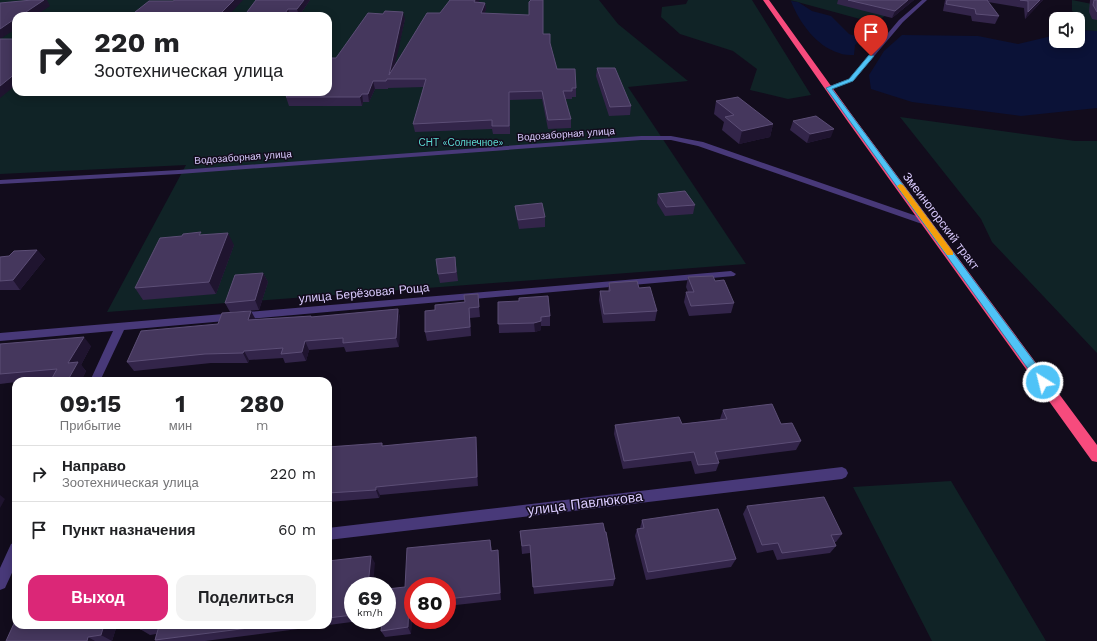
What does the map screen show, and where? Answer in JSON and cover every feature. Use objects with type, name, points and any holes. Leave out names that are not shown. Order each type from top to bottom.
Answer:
[{"type":"highway","name":"Змеиногорский тракт","points":[[766,0],[1097,456]]},
{"type":"street","points":[[829,88],[851,80],[901,21],[925,0]]},
{"type":"street","name":"Водозаборная улица","points":[[0,182],[179,172],[641,138],[671,138],[700,144],[928,223]]},
{"type":"street","name":"улица Берёзовая Роща","points":[[0,337],[731,274]]},
{"type":"street","points":[[97,377],[120,327]]},
{"type":"street","name":"улица Павлюкова","points":[[332,534],[842,473]]},
{"type":"street","points":[[5,574],[12,558]]},
{"type":"green space","name":"СНТ «Солнечное»","points":[[0,0],[599,0],[618,24],[688,81],[628,87],[746,264],[107,312],[186,165],[0,174]]},
{"type":"green space","points":[[688,0],[752,0],[811,95],[788,99],[750,90],[757,69],[733,51],[680,34],[661,17],[662,7],[686,4]]},
{"type":"green space","points":[[790,0],[907,0],[875,23]]},
{"type":"green space","points":[[1072,0],[1092,4],[1097,0],[1097,31],[1085,30],[1085,12],[1072,11]]},
{"type":"green space","points":[[900,117],[1075,141],[1097,141],[1097,353],[992,242],[981,219]]},
{"type":"green space","points":[[951,481],[1046,641],[932,641],[853,487]]},
{"type":"shaded area","points":[[791,1],[798,2],[812,11],[831,16],[849,34],[862,38],[855,45],[854,55],[842,54],[831,50],[816,39],[804,25]]},
{"type":"shaded area","points":[[1085,30],[1097,31],[1097,108],[1021,116],[912,102],[871,89],[869,75],[884,51],[902,35],[978,36],[1018,44],[1049,37],[1049,48],[1085,48]]},
{"type":"building","points":[[44,0],[26,12],[12,12],[12,21],[0,29],[0,3]]},
{"type":"building","points":[[234,0],[222,12],[135,12],[149,1]]},
{"type":"building","points":[[256,0],[304,0],[297,9],[288,9],[286,12],[247,12]]},
{"type":"building","points":[[450,0],[475,0],[474,2],[485,3],[481,13],[529,15],[529,2],[531,0],[543,0],[543,34],[550,34],[550,43],[557,69],[575,69],[576,88],[572,88],[572,91],[563,91],[571,119],[548,120],[542,91],[509,92],[509,126],[492,126],[492,120],[413,124],[426,79],[387,79],[386,81],[373,81],[368,94],[362,94],[360,97],[286,97],[332,96],[332,58],[336,58],[368,13],[383,14],[385,11],[403,12],[389,75],[427,13],[440,13]]},
{"type":"building","points":[[848,0],[908,0],[895,11]]},
{"type":"building","points":[[947,0],[987,0],[999,16],[976,14],[975,9],[946,4]]},
{"type":"building","points":[[1020,0],[1040,0],[1028,12],[1028,1]]},
{"type":"building","points":[[1094,0],[1097,0],[1097,12],[1093,5]]},
{"type":"building","points":[[0,39],[12,39],[12,76],[0,86]]},
{"type":"building","points":[[597,68],[615,68],[631,106],[610,107]]},
{"type":"building","points":[[738,97],[773,124],[742,131],[725,117],[734,115],[716,101]]},
{"type":"building","points":[[816,116],[834,129],[810,134],[793,121]]},
{"type":"building","points":[[685,191],[695,205],[666,207],[658,194]]},
{"type":"building","points":[[542,203],[545,217],[518,220],[515,206]]},
{"type":"building","points":[[201,232],[199,235],[228,233],[209,282],[135,288],[160,238],[182,236],[183,234]]},
{"type":"building","points":[[37,250],[13,280],[0,281],[0,257],[9,256],[14,251]]},
{"type":"building","points":[[455,257],[456,272],[438,274],[436,259]]},
{"type":"building","points":[[263,273],[255,300],[225,303],[235,275]]},
{"type":"building","points":[[713,276],[715,281],[724,280],[734,303],[691,306],[686,292],[694,292],[688,277]]},
{"type":"building","points":[[637,281],[639,288],[650,287],[657,311],[604,314],[600,291],[610,291],[609,283]]},
{"type":"building","points":[[478,294],[479,307],[469,308],[470,327],[425,332],[425,311],[435,310],[435,305],[465,302],[464,295]]},
{"type":"building","points":[[548,296],[550,316],[541,317],[541,321],[534,323],[498,324],[498,302],[519,301],[519,298]]},
{"type":"building","points":[[398,309],[396,338],[343,343],[343,338],[305,341],[302,352],[281,354],[283,348],[244,351],[243,353],[205,354],[127,362],[141,331],[218,324],[222,313],[251,311],[248,320],[311,317]]},
{"type":"building","points":[[84,337],[68,363],[78,362],[70,377],[53,377],[57,369],[0,374],[0,344]]},
{"type":"building","points":[[772,404],[781,424],[792,423],[801,441],[715,452],[719,463],[698,465],[694,452],[624,461],[615,425],[679,417],[682,424],[727,419],[723,410]]},
{"type":"building","points":[[476,437],[477,477],[376,487],[376,490],[332,493],[332,447],[382,443],[382,446]]},
{"type":"building","points":[[824,497],[842,534],[831,535],[836,546],[782,553],[778,543],[762,545],[747,506]]},
{"type":"building","points":[[718,509],[736,559],[648,572],[637,529],[644,528],[642,520]]},
{"type":"building","points":[[603,523],[615,579],[533,587],[530,545],[522,546],[520,531]]},
{"type":"building","points":[[490,540],[491,551],[498,550],[500,593],[456,598],[456,577],[406,577],[407,548]]},
{"type":"building","points":[[371,556],[369,577],[344,577],[344,616],[332,618],[332,561]]},
{"type":"building","points":[[404,587],[404,628],[396,629],[396,588]]},
{"type":"building","points":[[12,628],[103,629],[101,635],[88,637],[87,641],[6,641]]},
{"type":"building","points":[[158,629],[241,629],[155,640]]},
{"type":"building","points":[[381,629],[394,629],[381,631]]},
{"type":"slow traffic","points":[[900,186],[950,254]]},
{"type":"route","points":[[871,56],[851,80],[829,88],[849,118],[928,223],[1043,382]]}]
